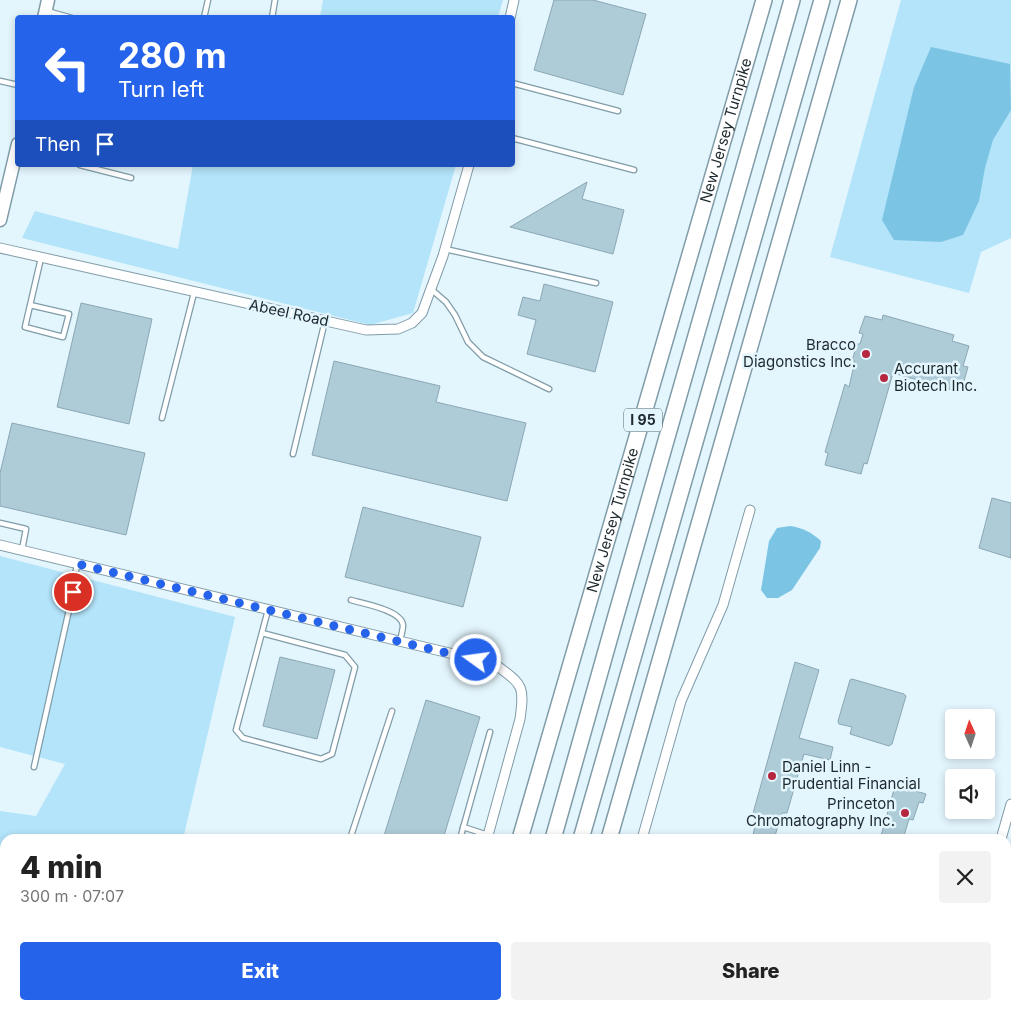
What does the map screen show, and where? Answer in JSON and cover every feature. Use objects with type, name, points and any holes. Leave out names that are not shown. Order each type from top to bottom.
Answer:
[{"type":"highway","name":"New Jersey Turnpike","points":[[521,834],[764,0]]},
{"type":"highway","name":"New Jersey Turnpike","points":[[555,834],[617,609],[792,0]]},
{"type":"highway","points":[[582,834],[822,0]]},
{"type":"highway","points":[[611,834],[850,0]]},
{"type":"main road","points":[[0,220],[15,156]]},
{"type":"street","points":[[511,15],[514,0]]},
{"type":"street","name":"Abeel Road","points":[[0,248],[366,330],[398,329],[412,323],[422,313],[432,290],[468,167]]},
{"type":"street","points":[[643,834],[681,701],[723,605],[750,510]]},
{"type":"street","points":[[0,545],[495,664],[516,680],[522,689],[520,719],[488,834]]},
{"type":"street","points":[[1002,834],[1011,804]]},
{"type":"lane","points":[[205,15],[208,0]]},
{"type":"lane","points":[[273,15],[276,0]]},
{"type":"lane","points":[[46,9],[63,15]]},
{"type":"lane","points":[[0,81],[15,84]]},
{"type":"lane","points":[[515,84],[618,111]]},
{"type":"lane","points":[[515,139],[634,170]]},
{"type":"lane","points":[[88,167],[131,178]]},
{"type":"lane","points":[[445,249],[596,283]]},
{"type":"lane","points":[[30,305],[70,314],[63,337],[25,327],[30,305],[41,258]]},
{"type":"lane","points":[[432,290],[446,302],[455,315],[468,342],[483,357],[549,389]]},
{"type":"lane","points":[[162,418],[194,293]]},
{"type":"lane","points":[[293,454],[325,321]]},
{"type":"lane","points":[[0,523],[26,529],[22,550]]},
{"type":"lane","points":[[34,767],[78,564]]},
{"type":"lane","points":[[351,600],[389,611],[399,617],[403,625],[400,642]]},
{"type":"lane","points":[[262,633],[346,655],[355,667],[332,754],[321,759],[243,738],[236,730],[268,610]]},
{"type":"lane","points":[[352,834],[392,711]]},
{"type":"lane","points":[[461,834],[490,732]]},
{"type":"lane","points":[[463,827],[480,834]]},
{"type":"shaded area","points":[[323,0],[503,0],[499,15],[320,15]]},
{"type":"shaded area","points":[[901,0],[1011,0],[1011,238],[981,252],[969,293],[830,257]]},
{"type":"shaded area","points":[[931,47],[1010,64],[1011,110],[993,140],[985,168],[979,201],[963,235],[941,242],[894,240],[882,220],[914,87]]},
{"type":"shaded area","points":[[193,167],[455,167],[413,313],[370,325],[22,238],[35,211],[178,249]]},
{"type":"shaded area","points":[[790,526],[803,529],[814,535],[821,541],[820,548],[792,590],[778,598],[767,598],[761,590],[769,541],[777,528]]},
{"type":"shaded area","points":[[0,556],[235,617],[184,834],[0,834],[0,811],[36,816],[65,764],[0,747]]},
{"type":"building","points":[[554,0],[593,0],[646,14],[623,95],[534,70]]},
{"type":"building","points":[[587,182],[582,199],[624,210],[613,254],[510,227]]},
{"type":"building","points":[[544,284],[613,302],[595,372],[527,354],[536,320],[518,315],[523,297],[540,301]]},
{"type":"building","points":[[81,303],[152,319],[129,424],[57,407]]},
{"type":"building","points":[[883,315],[954,335],[952,341],[969,346],[963,366],[968,367],[962,388],[957,386],[956,391],[893,373],[867,464],[864,463],[861,474],[825,465],[828,453],[825,452],[845,384],[849,387],[855,361],[852,361],[857,344],[860,344],[863,334],[859,333],[865,316],[882,320]]},
{"type":"building","points":[[334,361],[440,386],[436,402],[526,423],[507,501],[312,455]]},
{"type":"building","points":[[12,423],[145,453],[126,535],[0,506],[0,473]]},
{"type":"building","points":[[992,498],[1011,503],[1011,558],[979,548]]},
{"type":"building","points":[[363,507],[481,537],[463,607],[345,577]]},
{"type":"building","points":[[280,657],[335,670],[317,739],[263,726]]},
{"type":"building","points":[[795,662],[819,670],[799,738],[833,747],[830,760],[804,754],[787,813],[782,813],[776,834],[753,834],[757,818],[752,817]]},
{"type":"building","points":[[852,679],[906,696],[892,744],[889,746],[850,734],[852,727],[839,724],[838,721],[850,680]]},
{"type":"building","points":[[426,700],[480,717],[445,834],[385,834]]},
{"type":"building","points":[[897,779],[915,784],[913,790],[926,794],[923,803],[919,802],[913,820],[909,819],[904,834],[881,834]]},
{"type":"place","name":"Bracco Diagonstics Inc.","points":[[866,354]]},
{"type":"place","name":"Accurant Biotech Inc.","points":[[884,378]]},
{"type":"place","name":"Daniel Linn - Prudential Financial","points":[[772,776]]},
{"type":"place","name":"Princeton Chromatography Inc.","points":[[905,813]]},
{"type":"route","points":[[73,592],[78,564],[476,660]]}]
